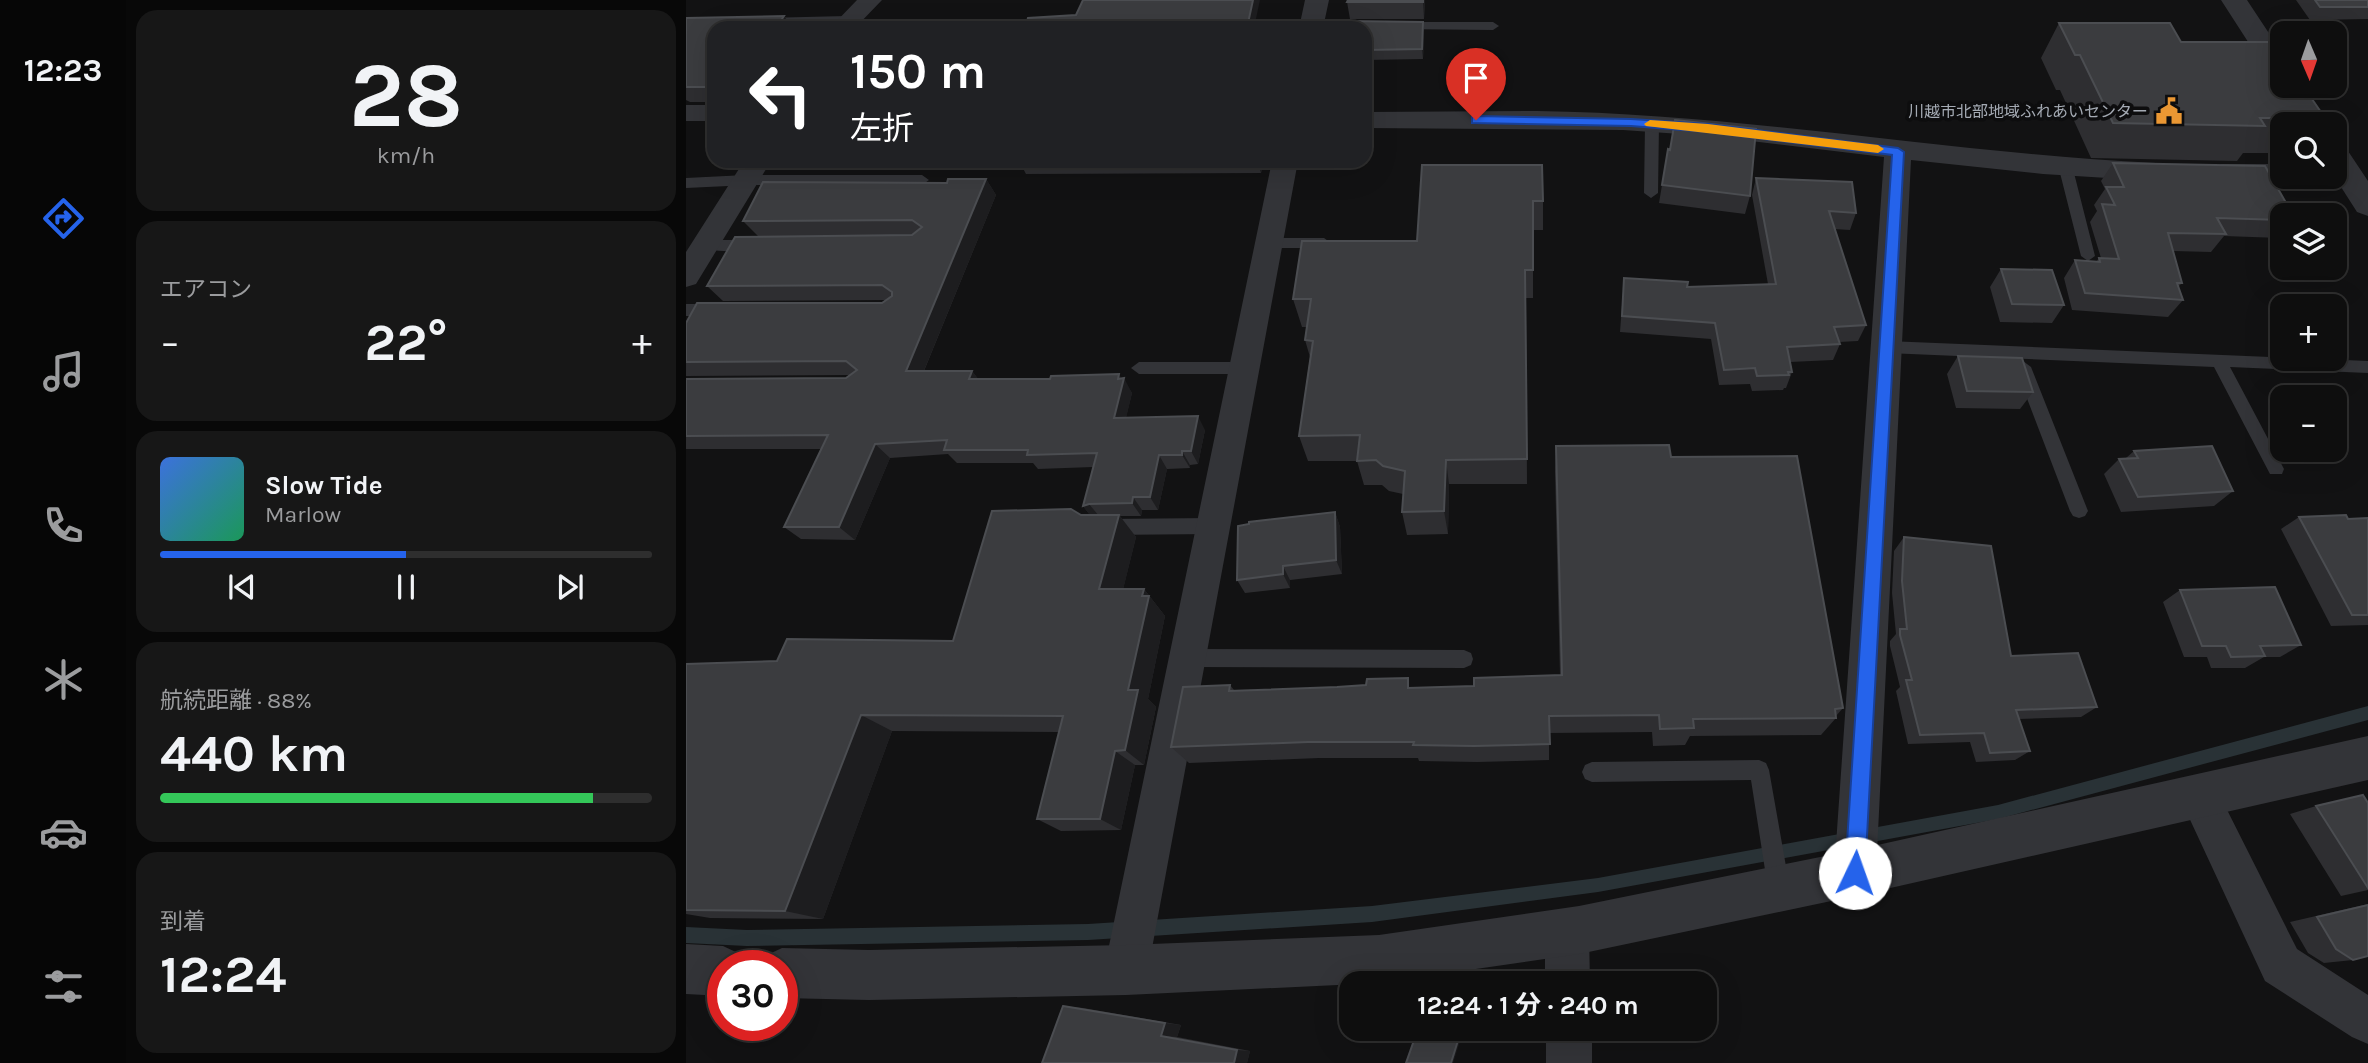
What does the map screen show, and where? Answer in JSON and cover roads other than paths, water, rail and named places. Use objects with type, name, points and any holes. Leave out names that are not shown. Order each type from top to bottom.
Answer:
[{"type":"street","points":[[849,21],[870,0]]},
{"type":"street","points":[[1312,21],[1317,0]]},
{"type":"street","points":[[2234,0],[2270,55]]},
{"type":"street","points":[[686,113],[707,113]]},
{"type":"street","points":[[1372,120],[1559,120],[1651,124],[1708,128],[1898,152],[2066,169],[2177,172]]},
{"type":"street","points":[[1855,873],[1898,152]]},
{"type":"street","points":[[1126,970],[1284,168]]},
{"type":"street","points":[[2347,170],[2368,205]]},
{"type":"street","points":[[2205,173],[2270,173]]},
{"type":"street","points":[[686,276],[750,174]]},
{"type":"street","points":[[798,973],[869,975],[1126,970],[1378,959],[1567,932],[1779,889],[2368,758]]},
{"type":"street","points":[[2199,796],[2281,965],[2368,1021]]},
{"type":"street","points":[[1567,932],[1568,971]]},
{"type":"street","points":[[686,970],[707,971]]},
{"type":"street","points":[[1569,1041],[1569,1063]]},
{"type":"lane","points":[[1372,27],[1493,26]]},
{"type":"lane","points":[[1651,124],[1651,193]]},
{"type":"lane","points":[[2066,169],[2088,256]]},
{"type":"lane","points":[[686,183],[750,174],[922,180]]},
{"type":"lane","points":[[1269,243],[1345,243]]},
{"type":"lane","points":[[705,245],[774,244]]},
{"type":"lane","points":[[686,310],[728,310]]},
{"type":"lane","points":[[1886,347],[2368,368]]},
{"type":"lane","points":[[2018,354],[2079,511]]},
{"type":"lane","points":[[2220,363],[2276,469]]},
{"type":"lane","points":[[1139,368],[1243,368]]},
{"type":"lane","points":[[1099,527],[1213,526]]},
{"type":"lane","points":[[1187,658],[1464,659]]},
{"type":"lane","points":[[1592,772],[1759,770],[1779,889]]},
{"type":"waterway","points":[[686,935],[747,938],[1088,932],[1372,914],[1598,885],[1998,812],[2368,713]]},
{"type":"place","name":"川越市北部地域ふれあいセンター","points":[[2169,111]]}]
